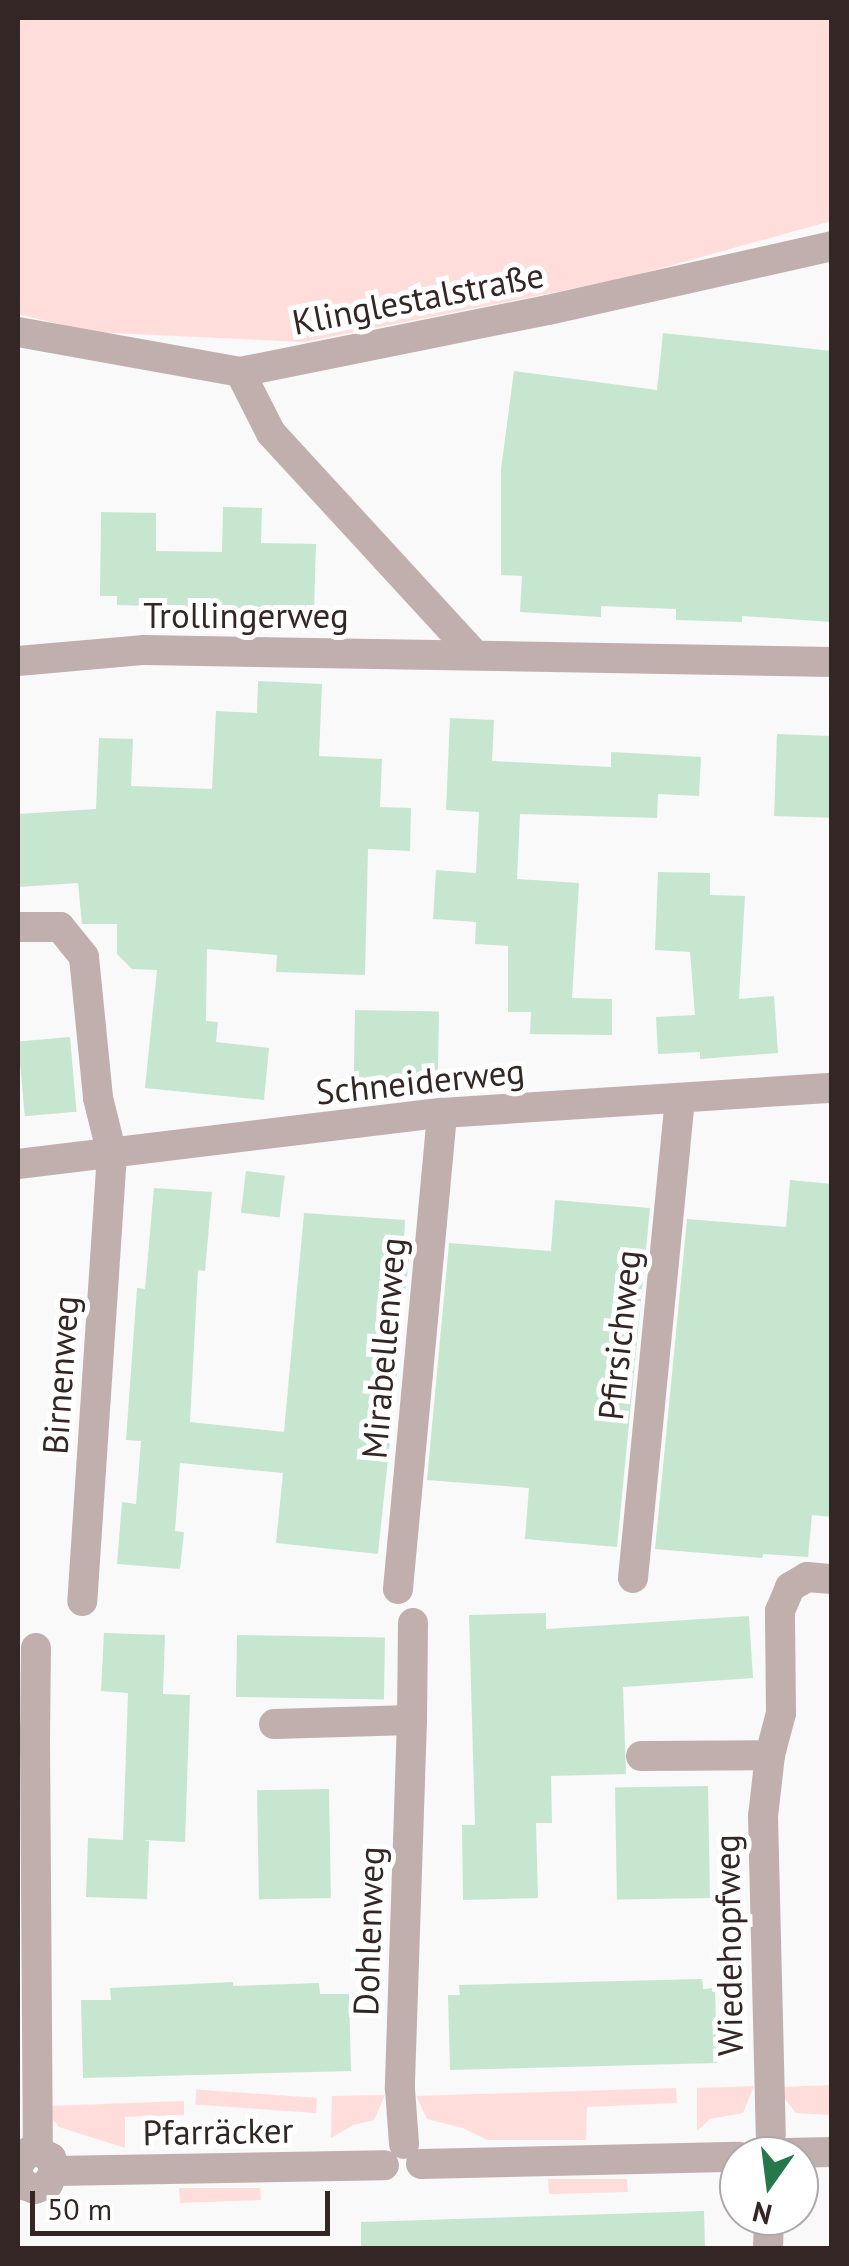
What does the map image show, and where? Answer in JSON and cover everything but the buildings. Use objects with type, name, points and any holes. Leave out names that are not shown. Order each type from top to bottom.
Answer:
[{"type":"street","name":"Klinglestalstraße","points":[[18,332],[240,372],[548,310],[832,246]]},
{"type":"street","name":"Trollingerweg","points":[[240,372],[271,433],[474,654]]},
{"type":"street","name":"Trollingerweg","points":[[18,661],[145,650],[832,662]]},
{"type":"street","name":"Birnenweg","points":[[18,928],[60,927],[84,957],[98,1098],[112,1154],[82,1601]]},
{"type":"street","name":"Schneiderweg","points":[[18,1164],[442,1114],[832,1088]]},
{"type":"street","name":"Pfirsichweg","points":[[633,1578],[680,1098]]},
{"type":"street","name":"Mirabellenweg","points":[[398,1588],[442,1114]]},
{"type":"street","name":"Wiedehopfweg","points":[[779,2136],[764,1816],[770,1755],[781,1713],[780,1611],[790,1587],[807,1577],[832,1578]]},
{"type":"street","name":"Dohlenweg","points":[[403,2158],[400,2089],[413,1623]]},
{"type":"street","points":[[36,1648],[26,1740],[36,2162]]},
{"type":"street","points":[[274,1724],[412,1720]]},
{"type":"street","points":[[640,1756],[770,1755]]},
{"type":"street","name":"Pfarräcker","points":[[18,2175],[24,2185],[35,2189],[48,2184],[36,2162],[719,2157]]},
{"type":"shaded area","points":[[18,18],[831,18],[831,221],[622,279],[304,342],[91,332],[18,314]]},
{"type":"shaded area","points":[[831,2085],[831,2115],[796,2113],[784,2098],[783,2087]]},
{"type":"shaded area","points":[[754,2086],[743,2113],[710,2119],[697,2131],[697,2088]]},
{"type":"shaded area","points":[[676,2088],[677,2103],[587,2107],[586,2140],[487,2140],[463,2128],[427,2119],[416,2096]]},
{"type":"shaded area","points":[[196,2090],[317,2098],[316,2113],[195,2105]]},
{"type":"shaded area","points":[[385,2095],[374,2120],[353,2125],[331,2138],[332,2096]]},
{"type":"shaded area","points":[[184,2101],[184,2115],[125,2117],[125,2148],[59,2127],[51,2117],[50,2106]]},
{"type":"shaded area","points":[[548,2179],[627,2179],[628,2192],[549,2194]]},
{"type":"shaded area","points":[[179,2188],[260,2188],[261,2200],[180,2203]]}]
